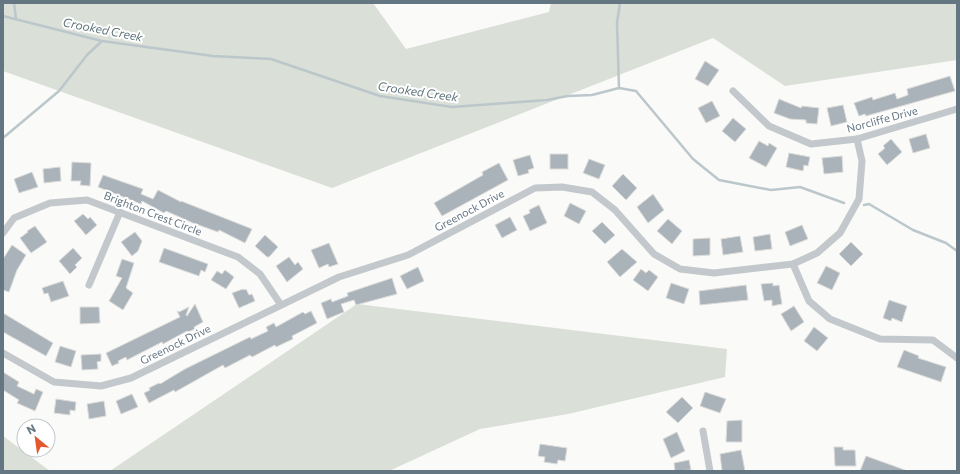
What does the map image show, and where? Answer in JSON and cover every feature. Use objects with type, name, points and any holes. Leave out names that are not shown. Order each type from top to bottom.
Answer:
[{"type":"street","name":"Norcliffe Drive","points":[[733,91],[769,126],[811,144],[857,139],[957,109]]},
{"type":"street","name":"Greenock Drive","points":[[3,353],[54,382],[101,386],[131,378],[339,277],[408,255],[535,188],[562,188],[592,192],[615,210],[654,254],[680,269],[714,273],[792,264],[817,253],[840,233],[859,199],[862,161],[857,139]]},
{"type":"street","name":"Brighton Crest Circle","points":[[3,234],[14,218],[50,203],[87,200],[238,257],[260,274],[281,305]]},
{"type":"street","points":[[89,285],[120,212]]},
{"type":"street","points":[[792,264],[809,301],[830,320],[880,339],[933,340],[957,358]]},
{"type":"street","points":[[703,431],[710,471]]},
{"type":"shaded area","points":[[3,3],[373,3],[406,49],[549,12],[551,3],[957,3],[957,60],[785,86],[713,38],[332,188],[3,71]]},
{"type":"shaded area","points":[[357,304],[727,349],[725,377],[568,414],[480,429],[389,471],[110,471]]},
{"type":"shaded area","points":[[3,436],[16,446],[16,458],[33,458],[50,471],[3,471]]},
{"type":"building","points":[[705,61],[719,70],[708,86],[695,79]]},
{"type":"building","points":[[950,76],[955,91],[866,116],[865,114],[859,116],[854,103],[872,97],[873,100],[895,93],[897,99],[908,95],[907,89]]},
{"type":"building","points":[[779,99],[801,108],[802,106],[819,108],[817,124],[806,123],[806,120],[790,119],[774,113]]},
{"type":"building","points":[[712,101],[720,116],[706,123],[698,108]]},
{"type":"building","points":[[843,105],[847,122],[831,126],[827,108]]},
{"type":"building","points":[[733,118],[746,129],[735,142],[722,131]]},
{"type":"building","points":[[926,134],[930,148],[913,153],[909,139]]},
{"type":"building","points":[[891,139],[902,152],[887,165],[878,154],[885,148],[883,146]]},
{"type":"building","points":[[759,141],[768,146],[769,143],[777,148],[766,167],[749,158]]},
{"type":"building","points":[[789,153],[810,157],[808,166],[804,165],[803,171],[786,167]]},
{"type":"building","points":[[550,154],[568,154],[568,169],[550,169]]},
{"type":"building","points":[[530,155],[534,168],[528,170],[529,173],[518,176],[513,160]]},
{"type":"building","points":[[842,156],[843,172],[824,174],[822,158]]},
{"type":"building","points":[[589,159],[605,165],[599,179],[583,173]]},
{"type":"building","points":[[72,162],[91,163],[90,186],[80,185],[81,181],[71,181]]},
{"type":"building","points":[[499,163],[508,180],[442,216],[434,203],[483,175],[482,172]]},
{"type":"building","points":[[60,167],[61,181],[44,183],[43,169]]},
{"type":"building","points":[[32,172],[38,187],[19,193],[14,179]]},
{"type":"building","points":[[623,174],[637,188],[626,200],[612,186]]},
{"type":"building","points":[[103,175],[143,189],[141,194],[153,199],[158,190],[181,202],[252,229],[245,243],[219,230],[218,232],[166,211],[164,213],[142,201],[141,204],[98,187]]},
{"type":"building","points":[[653,194],[664,210],[648,223],[637,207]]},
{"type":"building","points":[[570,203],[586,211],[579,224],[564,216]]},
{"type":"building","points":[[539,205],[547,223],[530,231],[523,216],[530,213],[529,210]]},
{"type":"building","points":[[83,214],[88,219],[90,217],[97,225],[86,235],[74,221]]},
{"type":"building","points":[[510,217],[517,230],[502,238],[495,225]]},
{"type":"building","points":[[668,219],[682,231],[672,244],[657,231]]},
{"type":"building","points":[[602,222],[615,235],[605,244],[592,231]]},
{"type":"building","points":[[802,225],[808,239],[790,246],[785,232]]},
{"type":"building","points":[[35,226],[47,242],[31,253],[20,238]]},
{"type":"building","points":[[135,232],[142,241],[138,251],[132,256],[121,242]]},
{"type":"building","points":[[770,234],[772,249],[755,251],[753,237]]},
{"type":"building","points":[[265,235],[278,247],[269,257],[267,257],[255,246]]},
{"type":"building","points":[[740,236],[743,252],[723,255],[721,239]]},
{"type":"building","points":[[710,238],[710,255],[693,256],[693,239]]},
{"type":"building","points":[[851,242],[863,254],[851,266],[839,254]]},
{"type":"building","points":[[329,243],[338,264],[329,267],[328,264],[319,268],[311,250]]},
{"type":"building","points":[[12,245],[26,255],[17,270],[9,292],[3,290],[3,259]]},
{"type":"building","points":[[73,248],[82,258],[75,265],[77,267],[70,274],[59,261]]},
{"type":"building","points":[[164,248],[208,264],[205,272],[201,270],[199,276],[159,262]]},
{"type":"building","points":[[622,249],[637,262],[620,277],[607,262]]},
{"type":"building","points":[[289,257],[295,265],[298,262],[303,269],[287,282],[276,266]]},
{"type":"building","points":[[122,259],[134,263],[126,288],[133,293],[123,310],[109,301],[122,278],[116,276]]},
{"type":"building","points":[[826,266],[840,273],[832,290],[817,283]]},
{"type":"building","points":[[418,267],[424,281],[407,289],[400,276]]},
{"type":"building","points":[[641,269],[646,273],[649,270],[658,277],[648,291],[633,280]]},
{"type":"building","points":[[225,270],[234,277],[226,289],[211,280],[217,271],[222,274]]},
{"type":"building","points":[[392,278],[397,294],[356,305],[354,300],[341,304],[344,312],[327,319],[321,303],[331,299],[332,302],[348,296],[347,293]]},
{"type":"building","points":[[63,281],[69,296],[51,302],[48,293],[44,294],[42,288]]},
{"type":"building","points":[[671,283],[689,289],[684,304],[666,298]]},
{"type":"building","points":[[773,283],[773,286],[779,285],[782,304],[772,306],[772,300],[764,301],[761,284]]},
{"type":"building","points":[[746,285],[748,300],[700,305],[699,291]]},
{"type":"building","points":[[246,289],[249,295],[252,294],[255,301],[239,308],[232,293]]},
{"type":"building","points":[[889,300],[907,306],[902,322],[892,318],[891,321],[883,318]]},
{"type":"building","points":[[195,304],[203,322],[194,327],[195,329],[188,332],[187,331],[163,344],[162,342],[127,360],[126,357],[118,361],[119,363],[112,366],[106,353],[180,317],[177,311],[179,312],[189,307],[187,316]]},
{"type":"building","points":[[794,306],[804,322],[791,331],[781,314]]},
{"type":"building","points":[[80,307],[99,307],[100,323],[80,324]]},
{"type":"building","points":[[311,311],[317,323],[292,336],[293,339],[276,347],[275,345],[252,357],[250,355],[225,368],[223,365],[175,392],[174,390],[149,403],[144,393],[150,390],[149,388],[159,383],[160,384],[185,369],[250,337],[251,339],[268,331],[266,327],[274,323],[276,327],[303,312],[305,314]]},
{"type":"building","points":[[3,313],[53,343],[46,356],[3,332]]},
{"type":"building","points":[[814,327],[828,338],[817,351],[804,341]]},
{"type":"building","points":[[60,346],[76,351],[71,367],[55,362]]},
{"type":"building","points":[[904,350],[919,356],[918,358],[946,367],[941,382],[897,367]]},
{"type":"building","points":[[101,354],[101,361],[97,362],[98,369],[82,370],[81,355]]},
{"type":"building","points":[[3,372],[19,382],[17,386],[34,394],[36,389],[43,392],[35,411],[17,403],[19,400],[3,390]]},
{"type":"building","points":[[705,392],[726,399],[720,413],[700,406]]},
{"type":"building","points":[[132,394],[138,407],[121,414],[116,401]]},
{"type":"building","points":[[682,397],[693,408],[678,423],[666,412]]},
{"type":"building","points":[[56,399],[76,402],[75,411],[70,410],[70,415],[54,413]]},
{"type":"building","points":[[104,401],[106,416],[89,419],[87,404]]},
{"type":"building","points":[[742,420],[742,442],[726,442],[727,421]]},
{"type":"building","points":[[677,432],[685,451],[671,458],[663,439]]},
{"type":"building","points":[[540,444],[567,448],[565,461],[558,460],[557,464],[544,462],[545,457],[538,456]]},
{"type":"building","points":[[834,447],[843,447],[843,450],[855,450],[856,466],[835,466]]},
{"type":"building","points":[[741,450],[745,471],[722,471],[720,454]]},
{"type":"building","points":[[866,456],[905,470],[905,471],[860,471]]},
{"type":"building","points":[[689,460],[691,470],[675,471],[674,463]]},
{"type":"waterway","points":[[14,3],[16,19]]},
{"type":"waterway","points":[[619,88],[617,23],[620,3]]},
{"type":"waterway","name":"Crooked Creek","points":[[3,16],[102,41],[213,56],[271,59],[380,96],[452,107],[592,95],[619,88],[636,91],[693,159],[719,180],[771,190],[800,187],[844,203]]},
{"type":"waterway","points":[[3,138],[59,91],[87,55],[102,41]]},
{"type":"waterway","name":"Crooked Creek","points":[[864,205],[869,204],[913,230],[946,243],[957,251]]}]
